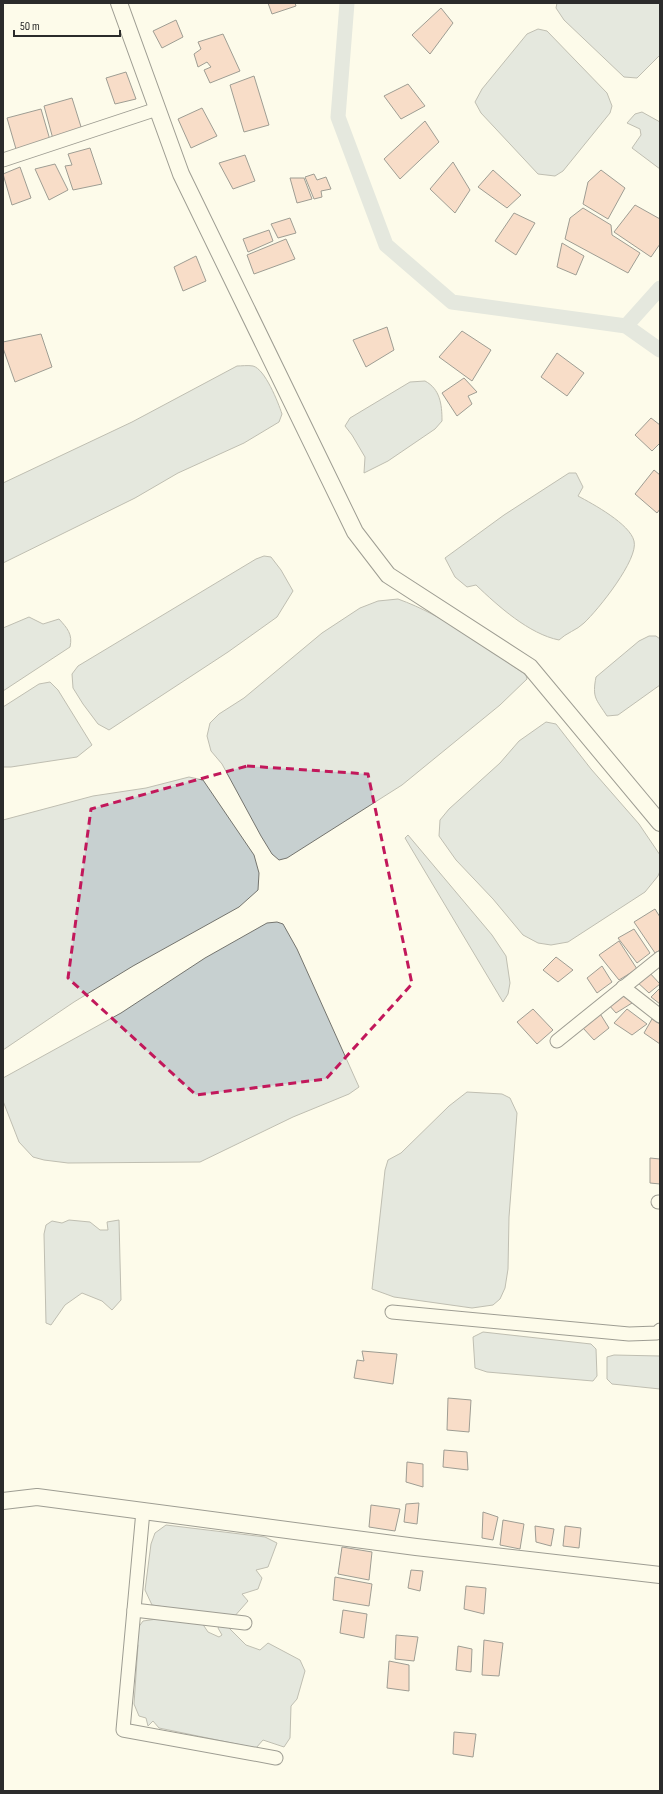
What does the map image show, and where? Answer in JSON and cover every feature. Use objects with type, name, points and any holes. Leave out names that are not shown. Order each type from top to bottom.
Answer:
[{"type":"street","points":[[119,3],[181,174],[355,532],[388,575],[530,667],[660,823]]},
{"type":"street","points":[[3,160],[157,109]]},
{"type":"street","points":[[557,1041],[660,958]]},
{"type":"street","points":[[623,987],[660,1016]]},
{"type":"street","points":[[392,1312],[629,1334],[657,1333],[660,1330]]},
{"type":"street","points":[[3,1501],[36,1497],[416,1547],[660,1575]]},
{"type":"street","points":[[143,1511],[123,1730],[276,1758]]},
{"type":"street","points":[[134,1610],[245,1623]]},
{"type":"highlighted area","points":[[247,766],[368,774],[412,984],[326,1079],[196,1095],[68,978],[91,809]]},
{"type":"shaded area","points":[[557,3],[660,3],[660,55],[637,78],[624,77],[564,20],[556,8]]},
{"type":"shaded area","points":[[538,29],[547,31],[607,93],[612,106],[610,113],[563,171],[555,176],[538,174],[481,113],[475,102],[482,89],[527,34]]},
{"type":"shaded area","points":[[642,112],[660,122],[660,169],[632,148],[641,135],[640,129],[627,123],[635,114]]},
{"type":"shaded area","points":[[237,366],[253,366],[258,368],[262,373],[282,414],[279,422],[244,443],[178,473],[135,498],[3,563],[3,483],[132,422]]},
{"type":"shaded area","points":[[425,381],[434,388],[437,393],[441,403],[442,421],[435,429],[388,461],[364,473],[365,457],[345,426],[350,418],[410,382]]},
{"type":"shaded area","points":[[569,473],[576,473],[583,487],[578,496],[610,515],[626,528],[634,541],[634,549],[630,560],[616,584],[598,607],[581,625],[559,640],[536,632],[514,618],[476,585],[467,587],[455,577],[445,558],[504,515]]},
{"type":"shaded area","points":[[264,556],[271,557],[281,570],[293,591],[277,617],[228,652],[109,730],[98,724],[73,688],[72,674],[78,666],[256,559]]},
{"type":"shaded area","points":[[398,599],[448,623],[526,675],[527,679],[500,705],[402,785],[287,858],[279,860],[272,854],[222,764],[211,751],[207,736],[210,723],[219,714],[244,698],[322,633],[360,608],[378,601]]},
{"type":"shaded area","points":[[29,617],[43,624],[59,619],[67,628],[70,635],[70,647],[3,691],[3,628]]},
{"type":"shaded area","points":[[649,636],[656,636],[660,639],[660,685],[618,715],[607,716],[596,698],[594,690],[596,677],[639,641]]},
{"type":"shaded area","points":[[50,682],[58,690],[92,745],[77,757],[3,767],[3,707],[39,684]]},
{"type":"shaded area","points":[[546,722],[556,724],[591,769],[639,824],[660,855],[660,871],[658,876],[645,892],[568,942],[551,945],[538,943],[523,935],[493,899],[456,860],[439,836],[440,820],[449,809],[500,763],[519,741]]},
{"type":"shaded area","points":[[189,777],[203,780],[254,855],[259,873],[258,890],[239,907],[133,966],[74,1002],[3,1050],[3,820],[93,796],[146,788]]},
{"type":"shaded area","points":[[408,835],[492,935],[506,956],[510,983],[508,994],[503,1002],[405,838]]},
{"type":"shaded area","points":[[277,922],[283,924],[297,949],[359,1087],[349,1094],[293,1117],[200,1162],[68,1163],[33,1157],[19,1142],[3,1101],[3,1078],[121,1013],[205,958],[267,923]]},
{"type":"shaded area","points":[[467,1092],[502,1094],[510,1098],[517,1113],[509,1217],[508,1269],[505,1288],[500,1299],[493,1305],[472,1308],[394,1297],[372,1289],[385,1170],[388,1160],[401,1153],[449,1106]]},
{"type":"shaded area","points":[[69,1220],[90,1222],[100,1230],[108,1230],[107,1222],[119,1220],[121,1300],[112,1310],[102,1301],[82,1293],[65,1305],[51,1325],[46,1323],[44,1234],[46,1225],[52,1221],[62,1223]]},
{"type":"shaded area","points":[[483,1332],[591,1344],[596,1349],[597,1376],[593,1381],[487,1372],[475,1368],[473,1337]]},
{"type":"shaded area","points":[[614,1355],[660,1356],[660,1389],[612,1384],[607,1379],[607,1357]]},
{"type":"shaded area","points":[[166,1525],[265,1537],[277,1543],[268,1567],[256,1570],[262,1578],[258,1589],[242,1594],[248,1601],[233,1618],[152,1605],[145,1590],[151,1544],[155,1533]]},
{"type":"shaded area","points":[[157,1619],[202,1623],[208,1632],[219,1637],[222,1635],[218,1628],[220,1624],[228,1627],[246,1645],[260,1650],[268,1643],[300,1660],[305,1671],[297,1699],[291,1706],[290,1738],[284,1747],[263,1740],[256,1748],[159,1728],[153,1721],[148,1726],[146,1718],[139,1716],[134,1704],[138,1645],[132,1636],[143,1621]]},
{"type":"building","points":[[268,3],[295,3],[296,6],[272,14]]},
{"type":"building","points":[[441,8],[453,23],[430,54],[412,35]]},
{"type":"building","points":[[176,20],[183,37],[162,48],[153,31]]},
{"type":"building","points":[[223,34],[240,71],[210,83],[204,70],[211,67],[207,62],[198,67],[194,54],[201,49],[198,42]]},
{"type":"building","points":[[126,72],[136,99],[115,104],[106,78]]},
{"type":"building","points":[[254,76],[269,125],[244,132],[230,85]]},
{"type":"building","points":[[408,84],[425,106],[401,119],[384,96]]},
{"type":"building","points":[[72,98],[82,130],[53,139],[44,106]]},
{"type":"building","points":[[202,108],[217,136],[191,148],[178,119]]},
{"type":"building","points":[[41,109],[50,140],[16,149],[7,118]]},
{"type":"building","points":[[425,121],[439,142],[400,179],[384,159]]},
{"type":"building","points":[[90,148],[102,184],[73,190],[65,166],[72,165],[68,154]]},
{"type":"building","points":[[245,155],[255,181],[233,189],[219,163]]},
{"type":"building","points":[[453,162],[470,190],[455,213],[430,189]]},
{"type":"building","points":[[55,164],[68,190],[49,200],[35,169]]},
{"type":"building","points":[[20,167],[31,198],[12,205],[3,174]]},
{"type":"building","points":[[493,170],[521,195],[507,208],[478,187]]},
{"type":"building","points":[[601,170],[625,188],[608,219],[583,204],[588,182]]},
{"type":"building","points":[[314,174],[317,180],[326,177],[331,189],[321,191],[322,197],[314,199],[305,177]]},
{"type":"building","points":[[290,178],[304,178],[312,199],[297,203]]},
{"type":"building","points":[[635,205],[660,219],[660,244],[651,257],[614,232]]},
{"type":"building","points":[[583,208],[611,225],[612,235],[640,253],[628,273],[565,239],[570,218]]},
{"type":"building","points":[[514,213],[535,223],[516,255],[495,241]]},
{"type":"building","points":[[290,218],[296,233],[278,238],[271,224]]},
{"type":"building","points":[[269,230],[273,241],[248,252],[243,239]]},
{"type":"building","points":[[286,239],[295,259],[254,274],[247,255]]},
{"type":"building","points":[[562,243],[584,256],[576,275],[557,267]]},
{"type":"building","points":[[196,256],[206,281],[183,291],[174,267]]},
{"type":"building","points":[[387,327],[394,350],[366,367],[353,340]]},
{"type":"building","points":[[462,331],[491,350],[472,381],[439,357]]},
{"type":"building","points":[[41,334],[52,367],[15,382],[3,348],[3,342]]},
{"type":"building","points":[[557,353],[584,373],[567,396],[541,377]]},
{"type":"building","points":[[464,378],[477,392],[468,396],[472,404],[457,416],[442,393]]},
{"type":"building","points":[[651,418],[660,425],[660,443],[652,451],[635,435]]},
{"type":"building","points":[[654,470],[660,475],[660,509],[657,513],[635,494]]},
{"type":"building","points":[[655,909],[660,917],[660,950],[655,953],[634,922]]},
{"type":"building","points":[[634,929],[650,953],[637,963],[618,938]]},
{"type":"building","points":[[619,941],[637,969],[619,980],[599,955]]},
{"type":"building","points":[[556,957],[573,970],[558,982],[543,970]]},
{"type":"building","points":[[602,966],[612,982],[597,993],[587,978]]},
{"type":"building","points":[[648,971],[660,984],[649,993],[636,981]]},
{"type":"building","points":[[660,988],[660,1004],[651,997]]},
{"type":"building","points":[[623,992],[632,1003],[616,1013],[608,1004]]},
{"type":"building","points":[[533,1009],[553,1030],[537,1044],[517,1022]]},
{"type":"building","points":[[627,1009],[647,1024],[632,1035],[614,1023]]},
{"type":"building","points":[[599,1012],[609,1028],[594,1040],[583,1028]]},
{"type":"building","points":[[652,1019],[660,1024],[660,1044],[644,1033]]},
{"type":"building","points":[[650,1158],[660,1159],[660,1184],[650,1183]]},
{"type":"building","points":[[362,1351],[397,1354],[393,1384],[354,1378],[357,1360],[364,1361]]},
{"type":"building","points":[[448,1398],[471,1400],[469,1432],[447,1430]]},
{"type":"building","points":[[444,1450],[467,1452],[468,1470],[443,1467]]},
{"type":"building","points":[[407,1462],[423,1464],[423,1487],[406,1482]]},
{"type":"building","points":[[419,1503],[417,1524],[404,1522],[406,1504]]},
{"type":"building","points":[[371,1505],[400,1509],[395,1531],[369,1527]]},
{"type":"building","points":[[483,1512],[498,1517],[493,1540],[482,1538]]},
{"type":"building","points":[[503,1520],[524,1524],[520,1549],[500,1545]]},
{"type":"building","points":[[535,1526],[554,1529],[551,1546],[536,1542]]},
{"type":"building","points":[[565,1526],[581,1528],[579,1548],[563,1546]]},
{"type":"building","points":[[342,1547],[372,1552],[369,1580],[338,1574]]},
{"type":"building","points":[[411,1570],[423,1571],[420,1591],[408,1588]]},
{"type":"building","points":[[335,1577],[372,1584],[369,1606],[333,1600]]},
{"type":"building","points":[[466,1586],[486,1588],[484,1614],[464,1609]]},
{"type":"building","points":[[343,1610],[367,1614],[364,1638],[340,1633]]},
{"type":"building","points":[[396,1635],[418,1637],[414,1661],[395,1659]]},
{"type":"building","points":[[484,1640],[503,1643],[499,1676],[482,1675]]},
{"type":"building","points":[[458,1646],[472,1649],[471,1672],[456,1670]]},
{"type":"building","points":[[389,1661],[409,1665],[409,1691],[387,1688]]},
{"type":"building","points":[[454,1732],[476,1734],[473,1757],[453,1754]]},
{"type":"waterway","points":[[347,3],[338,117],[386,245],[452,302],[626,326],[660,350]]},
{"type":"waterway","points":[[626,326],[660,288]]}]
